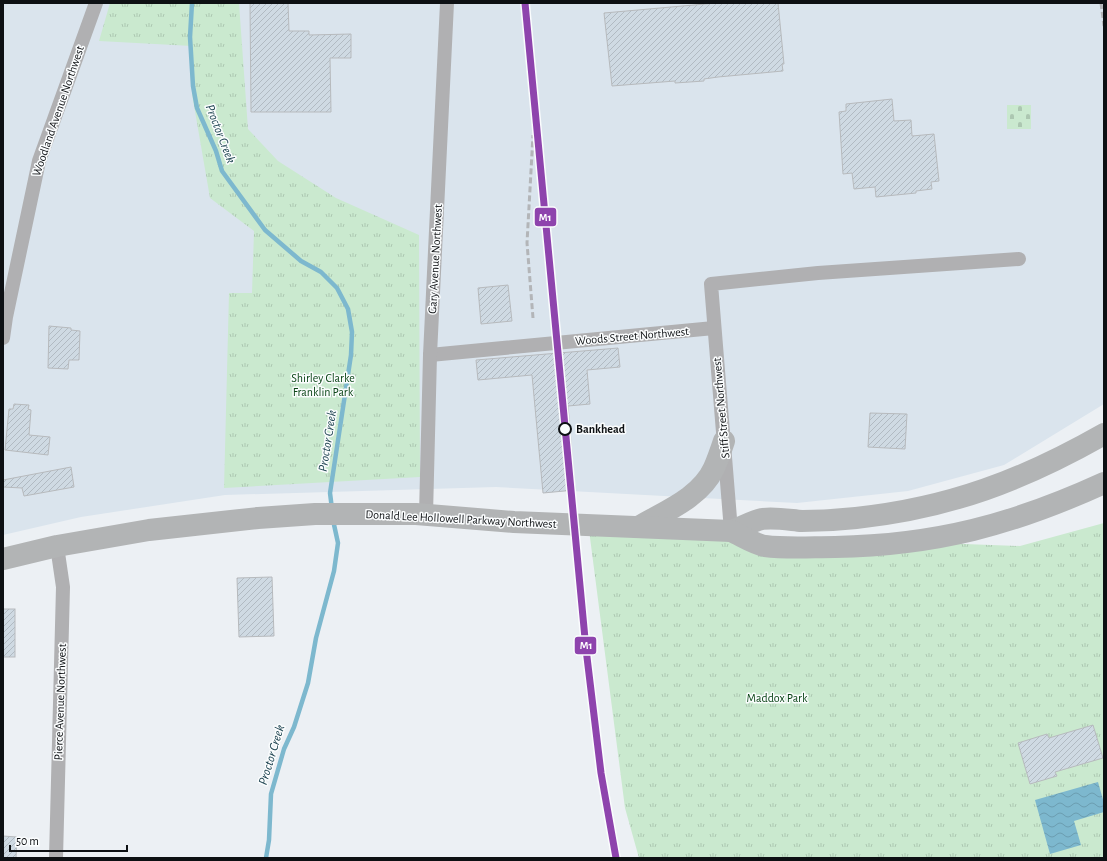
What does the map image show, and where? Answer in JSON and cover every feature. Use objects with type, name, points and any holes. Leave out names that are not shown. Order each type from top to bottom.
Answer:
[{"type":"main road","name":"Donald Lee Hollowell Parkway Northwest","points":[[731,531],[763,519],[812,521],[855,518],[898,512],[937,504],[991,488],[1029,473],[1104,434]]},
{"type":"main road","points":[[640,526],[684,501],[702,486],[714,469],[724,441]]},
{"type":"main road","name":"Donald Lee Hollowell Parkway Northwest","points":[[3,559],[57,546],[149,530],[258,518],[315,514],[426,515],[514,522],[640,526],[731,531],[764,546],[824,547],[902,544],[970,532],[1014,519],[1071,498],[1104,483]]},
{"type":"street","name":"Woodland Avenue Northwest","points":[[3,338],[6,317],[39,161],[96,3]]},
{"type":"street","name":"Gary Avenue Northwest","points":[[426,515],[430,355],[447,3]]},
{"type":"street","name":"Stiff Street Northwest","points":[[731,531],[711,284],[818,273],[1019,259]]},
{"type":"street","name":"Woods Street Northwest","points":[[430,355],[714,328]]},
{"type":"street","name":"Pierce Avenue Northwest","points":[[56,858],[63,587],[57,546]]},
{"type":"shaded area","points":[[3,3],[1104,3],[1104,404],[1004,465],[908,491],[797,503],[496,487],[225,495],[81,517],[3,535]]},
{"type":"green space","name":"Shirley Clarke Franklin Park","points":[[110,3],[239,3],[248,129],[278,161],[336,198],[419,235],[420,477],[224,488],[229,293],[252,293],[254,231],[210,198],[192,94],[192,46],[99,41]]},
{"type":"green space","points":[[1007,105],[1031,105],[1031,129],[1007,129]]},
{"type":"green space","name":"Maddox Park","points":[[1104,523],[1104,858],[639,858],[625,808],[589,530],[1020,546]]},
{"type":"water","points":[[1098,782],[1104,803],[1104,812],[1074,821],[1081,845],[1050,854],[1035,800]]},
{"type":"building","points":[[250,3],[288,3],[289,31],[309,31],[309,35],[351,34],[351,58],[330,58],[331,112],[251,112]]},
{"type":"building","points":[[716,3],[778,3],[784,64],[782,64],[783,71],[718,77],[704,79],[704,81],[675,83],[675,81],[612,86],[604,13]]},
{"type":"building","points":[[892,99],[894,121],[911,120],[912,136],[934,134],[939,181],[931,182],[932,189],[916,191],[916,193],[876,197],[875,187],[854,189],[852,173],[843,174],[839,112],[846,111],[846,104]]},
{"type":"building","points":[[508,285],[512,321],[481,324],[478,288]]},
{"type":"building","points":[[49,326],[71,328],[71,330],[80,331],[79,360],[69,360],[68,369],[48,368]]},
{"type":"building","points":[[618,348],[620,367],[587,370],[590,404],[568,406],[575,490],[543,493],[532,375],[478,380],[476,360]]},
{"type":"building","points":[[14,404],[29,405],[28,409],[31,410],[29,435],[50,437],[48,455],[5,450],[9,409],[13,409]]},
{"type":"building","points":[[870,413],[907,414],[905,449],[868,447]]},
{"type":"building","points":[[71,467],[74,487],[24,496],[22,488],[3,487],[3,480]]},
{"type":"building","points":[[272,577],[274,636],[239,637],[237,578]]},
{"type":"building","points":[[3,609],[15,609],[15,657],[3,657]]},
{"type":"building","points":[[1093,725],[1103,758],[1055,772],[1057,776],[1030,784],[1018,743],[1047,734],[1049,738]]},
{"type":"building","points":[[3,836],[17,837],[16,858],[3,858]]},
{"type":"waterway","name":"Proctor Creek","points":[[192,3],[190,37],[193,86],[197,108],[216,151],[222,171],[265,230],[301,261],[321,272],[337,288],[348,309],[352,332],[351,355],[330,493],[332,509]]},
{"type":"waterway","name":"Proctor Creek","points":[[266,858],[269,840],[271,794],[284,749],[294,727],[308,683],[316,638],[334,571],[338,543],[333,520]]},
{"type":"railway","points":[[525,3],[555,318]]},
{"type":"railway","points":[[1101,3],[1104,26]]},
{"type":"railway","points":[[533,135],[527,243],[533,318]]},
{"type":"transit line","name":"M1","points":[[525,3],[586,649],[601,773],[616,858]]},
{"type":"place","name":"Bankhead","points":[[565,429]]}]
